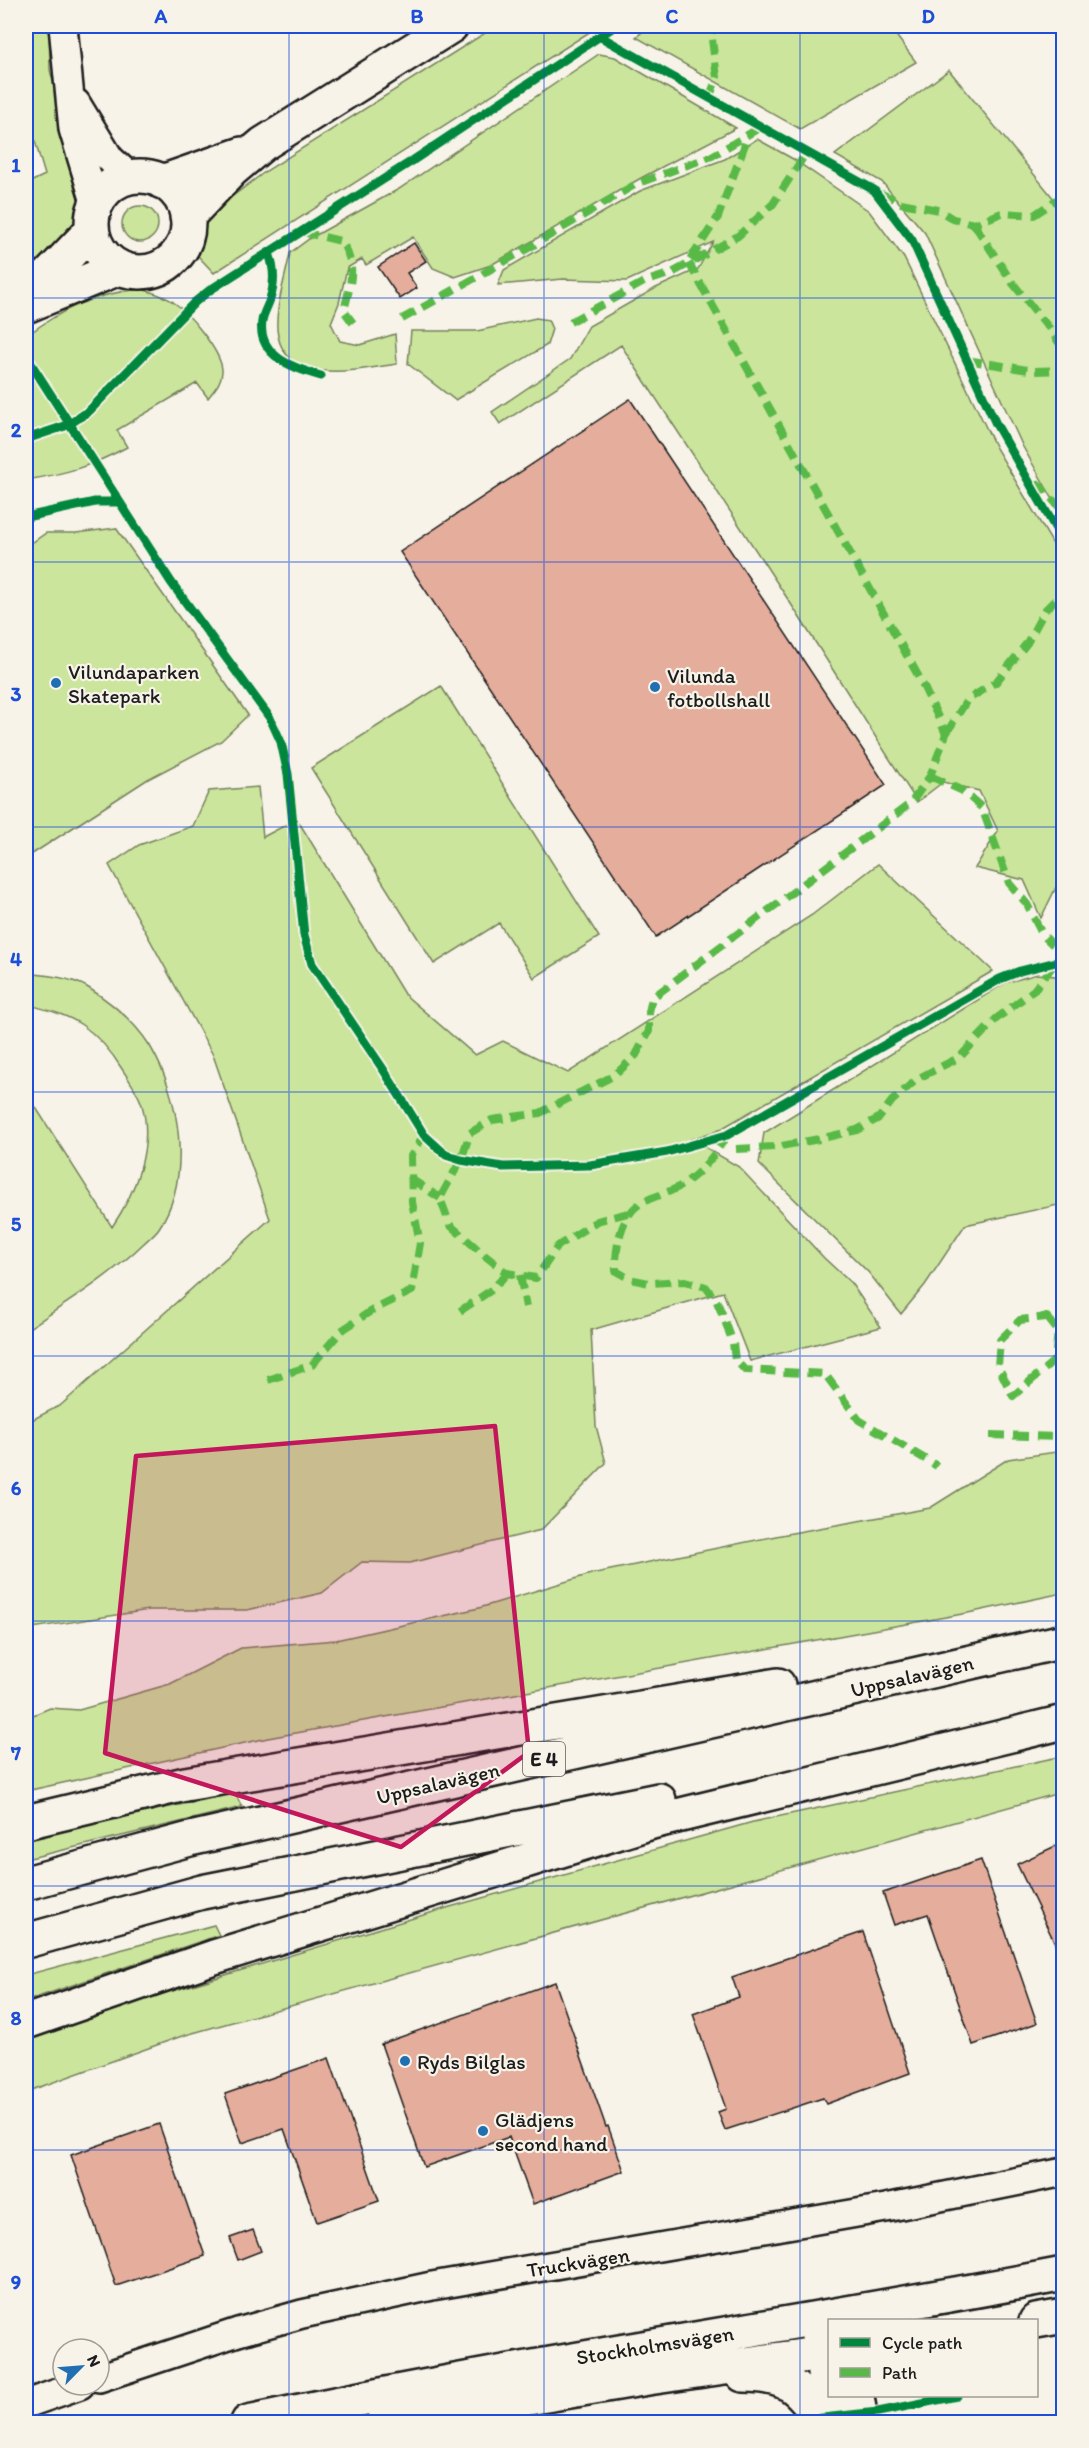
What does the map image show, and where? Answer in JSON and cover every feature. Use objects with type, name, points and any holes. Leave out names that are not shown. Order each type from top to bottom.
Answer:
[{"type":"main road","points":[[187,217],[231,171],[263,144],[451,26]]},
{"type":"main road","points":[[162,182],[209,167],[263,144]]},
{"type":"main road","points":[[26,299],[94,217],[109,187],[130,177],[141,176],[162,182],[178,197],[187,217],[184,241],[178,253],[168,263],[155,270],[143,272],[119,268],[106,259],[97,246],[94,217]]},
{"type":"main road","points":[[26,306],[119,268]]},
{"type":"main road","points":[[26,1822],[185,1784],[1064,1639]]},
{"type":"main road","name":"Uppsalavägen","points":[[26,1883],[190,1839],[1064,1639]]},
{"type":"main road","points":[[26,1941],[202,1892],[1064,1720]]},
{"type":"main road","points":[[26,2022],[214,1957],[652,1822],[1064,1720]]},
{"type":"main road","name":"Stockholmsvägen","points":[[836,2318],[1064,2274]]},
{"type":"main road","points":[[1038,2321],[1064,2316]]},
{"type":"main road","name":"Stockholmsvägen","points":[[248,2422],[352,2400],[590,2356],[828,2319]]},
{"type":"main road","points":[[825,2352],[828,2382]]},
{"type":"main road","name":"Stockholmsvägen","points":[[383,2422],[648,2378],[825,2352]]},
{"type":"main road","name":"Stockholmsvägen","points":[[648,2378],[768,2375],[784,2380],[814,2408],[824,2422]]},
{"type":"main road","points":[[830,2397],[832,2422]]},
{"type":"main road","points":[[858,2397],[861,2422]]},
{"type":"street","points":[[63,26],[73,129],[94,217]]},
{"type":"street","points":[[71,93],[88,126],[110,159],[130,177]]},
{"type":"street","name":"Truckvägen","points":[[111,2374],[238,2332],[302,2314],[432,2286],[886,2208],[1064,2172]]},
{"type":"street","points":[[26,2404],[51,2395]]},
{"type":"highlighted area","points":[[495,1426],[529,1752],[401,1847],[105,1753],[136,1456]]},
{"type":"green space","points":[[26,26],[49,26],[50,70],[82,186],[83,210],[74,231],[26,278],[26,184],[45,175],[26,111]]},
{"type":"green space","points":[[496,26],[599,26],[214,273],[198,256],[198,239],[209,214],[266,171]]},
{"type":"green space","points":[[650,26],[889,26],[916,62],[800,129],[636,37]]},
{"type":"green space","points":[[599,54],[615,57],[736,128],[641,178],[491,265],[455,277],[433,268],[413,237],[366,265],[362,259],[347,268],[339,303],[331,323],[340,341],[360,345],[395,334],[397,364],[347,371],[328,371],[311,369],[296,363],[285,352],[278,336],[277,317],[290,253],[309,239],[399,189]]},
{"type":"green space","points":[[949,70],[1063,210],[1063,517],[1023,447],[925,233],[882,182],[835,155]]},
{"type":"green space","points":[[757,139],[793,159],[869,211],[904,258],[996,448],[1063,561],[1063,873],[1041,918],[1024,880],[975,868],[998,831],[979,791],[943,782],[917,802],[791,604],[621,345],[500,424],[492,412],[570,359],[589,326],[656,288],[698,269],[713,242],[627,281],[563,279],[498,285],[504,270],[640,191],[725,159]]},
{"type":"green space","points":[[140,206],[153,211],[158,224],[153,237],[140,242],[127,237],[122,224],[127,211]]},
{"type":"green space","points":[[141,289],[172,301],[202,332],[220,361],[222,373],[218,385],[208,398],[197,383],[117,430],[127,447],[114,454],[78,468],[26,480],[26,336],[66,310],[80,304],[124,291]]},
{"type":"green space","points":[[536,318],[548,320],[552,329],[547,345],[455,400],[408,364],[411,331],[477,331]]},
{"type":"green space","points":[[116,528],[248,715],[221,741],[148,779],[26,858],[26,547],[46,533],[76,533]]},
{"type":"green space","points":[[441,686],[599,937],[534,978],[499,923],[434,964],[311,768]]},
{"type":"green space","points":[[258,787],[263,837],[297,819],[404,994],[475,1055],[503,1041],[568,1073],[812,915],[878,864],[993,971],[719,1130],[691,1139],[739,1167],[824,1258],[851,1283],[881,1327],[750,1361],[723,1292],[591,1330],[596,1426],[606,1463],[541,1530],[410,1563],[362,1562],[322,1593],[247,1610],[149,1610],[26,1629],[26,1423],[61,1405],[270,1219],[213,1055],[109,865],[139,845],[193,826],[209,791]]},
{"type":"green space","points":[[26,973],[57,977],[87,987],[114,1006],[137,1029],[150,1046],[169,1088],[175,1112],[179,1161],[170,1208],[156,1232],[101,1279],[26,1330],[26,1092],[112,1227],[135,1185],[146,1137],[142,1105],[114,1056],[94,1034],[76,1021],[26,1004]]},
{"type":"green space","points":[[1037,974],[1063,977],[1063,1204],[965,1225],[925,1285],[901,1314],[869,1273],[759,1164],[764,1133],[1005,983]]},
{"type":"green space","points":[[1063,1451],[1063,1593],[968,1613],[268,1738],[26,1791],[26,1718],[50,1708],[79,1710],[170,1684],[241,1648],[336,1640],[479,1608],[591,1574],[781,1535],[930,1508],[1008,1459]]},
{"type":"green space","points":[[1063,1756],[1063,1792],[182,2036],[26,2092],[26,2039],[90,2016],[450,1907],[753,1822]]},
{"type":"green space","points":[[235,1793],[242,1807],[26,1859],[26,1838]]},
{"type":"green space","points":[[214,1925],[219,1935],[26,2001],[26,1975]]},
{"type":"building","points":[[414,243],[426,261],[407,273],[417,288],[400,299],[378,267]]},
{"type":"building","name":"Vilunda fotbollshall","points":[[630,399],[886,785],[656,937],[400,552]]},
{"type":"building","points":[[1064,1842],[1064,1962],[1017,1864]]},
{"type":"building","points":[[981,1860],[1037,2023],[973,2045],[928,1914],[894,1925],[883,1893]]},
{"type":"building","points":[[863,1932],[910,2073],[826,2104],[823,2098],[725,2130],[718,2112],[726,2109],[693,2014],[739,1997],[732,1977]]},
{"type":"building","points":[[555,1982],[606,2127],[608,2126],[624,2171],[533,2204],[509,2137],[424,2167],[381,2044]]},
{"type":"building","points":[[329,2058],[379,2201],[317,2222],[284,2129],[242,2143],[225,2094]]},
{"type":"building","points":[[159,2124],[205,2256],[116,2286],[71,2155]]},
{"type":"building","points":[[253,2230],[261,2251],[238,2260],[230,2238]]},
{"type":"marked path","points":[[709,99],[717,77],[711,32],[716,26]]},
{"type":"marked path","points":[[402,319],[636,184],[712,156],[759,128]]},
{"type":"marked path","points":[[690,260],[718,217],[748,136]]},
{"type":"marked path","points":[[570,322],[644,282],[672,273],[738,236],[773,204],[806,153]]},
{"type":"marked path","points":[[880,193],[901,203],[939,210],[953,219],[974,224],[1002,213],[1034,215],[1064,195]]},
{"type":"marked path","points":[[974,224],[1011,281],[1064,350]]},
{"type":"marked path","points":[[302,232],[341,241],[351,267],[344,311],[353,323]]},
{"type":"marked path","points":[[628,1213],[597,1221],[558,1246],[536,1278],[507,1273],[483,1254],[450,1225],[440,1198],[461,1160],[470,1133],[492,1120],[540,1113],[615,1075],[636,1055],[649,1031],[652,998],[911,803],[930,776],[946,734],[920,679],[689,263]]},
{"type":"marked path","points":[[967,360],[1034,371],[1064,370]]},
{"type":"marked path","points":[[1036,482],[1064,512]]},
{"type":"marked path","points":[[946,734],[967,700],[996,682],[1027,643],[1045,610],[1064,591]]},
{"type":"marked path","points":[[930,776],[963,791],[982,808],[1009,883],[1027,904],[1042,934],[1053,945]]},
{"type":"marked path","points":[[736,1149],[776,1147],[819,1139],[857,1130],[879,1118],[892,1101],[917,1079],[960,1057],[996,1019],[1034,990],[1064,955]]},
{"type":"marked path","points":[[268,1380],[312,1365],[341,1331],[371,1311],[412,1291],[420,1243],[412,1202],[411,1156],[424,1135]]},
{"type":"marked path","points":[[727,1135],[709,1161],[692,1178],[675,1189],[643,1202],[629,1214],[618,1242],[616,1271],[630,1279],[649,1283],[685,1281],[706,1287],[717,1302],[724,1318],[733,1343],[735,1360],[745,1370],[825,1374],[859,1420],[937,1466]]},
{"type":"marked path","points":[[411,1179],[440,1198]]},
{"type":"marked path","points":[[460,1311],[493,1289],[507,1273]]},
{"type":"marked path","points":[[520,1275],[526,1307]]},
{"type":"marked path","points":[[1047,1317],[1058,1331],[1055,1360],[1013,1396],[998,1366],[1000,1340],[1020,1320],[1047,1317]]},
{"type":"marked path","points":[[990,1435],[1064,1437]]},
{"type":"cycle path","points":[[26,439],[68,425],[89,411],[195,302],[210,290],[409,163],[615,26]]},
{"type":"cycle path","points":[[601,37],[874,190],[912,240],[996,424],[1064,543]]},
{"type":"cycle path","points":[[269,253],[273,282],[272,293],[262,321],[265,343],[279,359],[321,376]]},
{"type":"cycle path","points":[[26,356],[171,582],[270,718],[281,742],[288,774],[304,935],[312,964],[383,1069],[424,1135],[446,1155],[461,1160],[503,1167],[590,1165],[667,1152],[727,1135],[1000,979],[1020,971],[1056,962],[1064,966]]},
{"type":"cycle path","points":[[26,517],[95,502],[119,502]]},
{"type":"cycle path","points":[[786,2422],[878,2412],[952,2397]]},
{"type":"place","name":"Vilundaparken Skatepark","points":[[56,683]]},
{"type":"place","name":"Vilunda fotbollshall","points":[[655,687]]},
{"type":"place","name":"Ryds Bilglas","points":[[405,2061]]},
{"type":"place","name":"Glädjens second hand","points":[[483,2131]]}]
